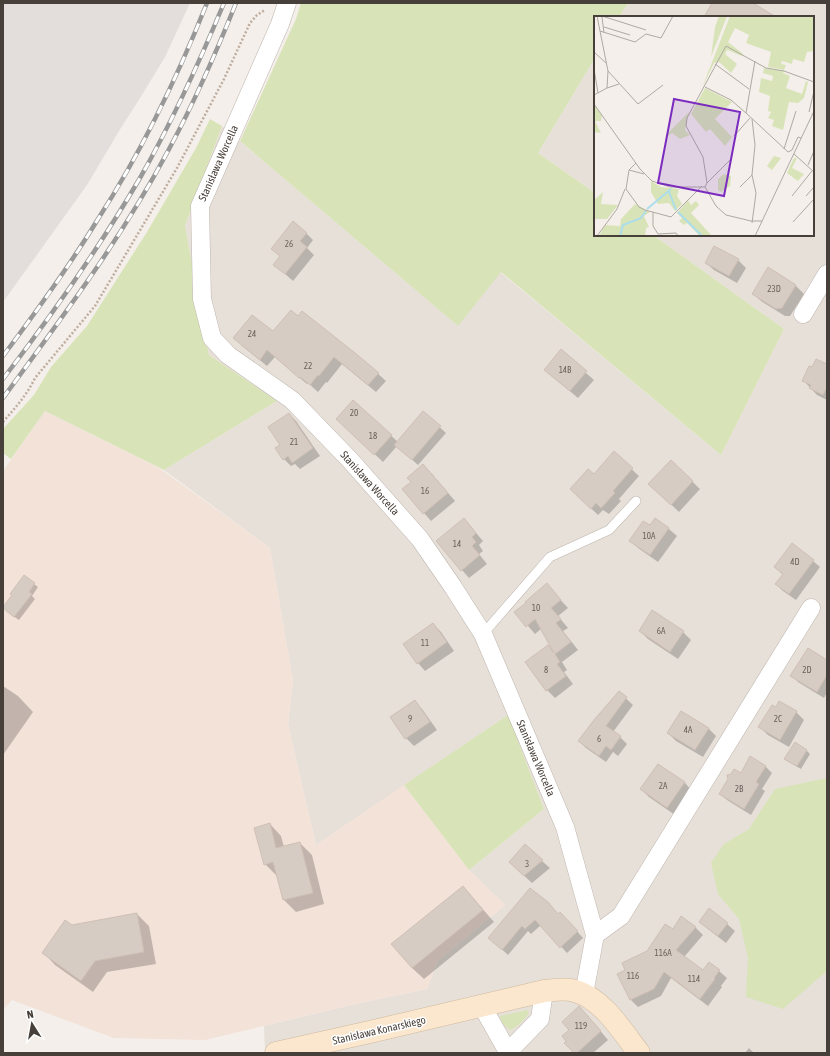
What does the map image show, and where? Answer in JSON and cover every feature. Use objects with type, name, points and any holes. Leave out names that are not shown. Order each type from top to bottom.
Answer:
[{"type":"street","name":"Stanisława Worcella","points":[[287,3],[280,24],[200,206],[202,299],[212,338],[228,356],[292,400],[350,460],[420,539],[483,634],[565,827],[595,936],[584,994]]},
{"type":"street","points":[[804,314],[827,274]]},
{"type":"street","points":[[595,936],[621,916],[811,608]]},
{"type":"street","name":"Stanisława Konarskiego","points":[[276,1053],[544,991],[565,989],[575,990],[584,994],[605,1010],[639,1053]]},
{"type":"street","points":[[482,1006],[508,1052],[540,1019],[544,991]]},
{"type":"lane","points":[[483,634],[550,557],[609,530],[636,501]]},
{"type":"path","points":[[3,422],[30,389],[35,378],[95,306],[177,168],[224,79],[250,23],[257,15],[270,7]]},
{"type":"shaded area","points":[[3,3],[190,3],[165,57],[87,185],[3,302]]},
{"type":"shaded area","points":[[628,3],[827,3],[827,1053],[265,1053],[264,1026],[351,1005],[427,989],[438,961],[505,905],[469,870],[544,809],[508,715],[316,845],[288,724],[293,681],[270,548],[164,470],[277,401],[209,355],[185,226],[222,126],[457,325],[500,272],[721,455],[784,329],[654,236],[814,236],[814,16],[620,16]]},
{"type":"shaded area","points":[[594,60],[594,192],[538,153]]},
{"type":"shaded area","points":[[45,411],[159,468],[270,548],[293,681],[288,724],[316,845],[404,785],[469,870],[505,905],[438,961],[427,989],[351,1005],[205,1040],[114,1038],[12,1000],[3,1010],[3,471]]},
{"type":"green space","points":[[301,3],[628,3],[620,16],[594,16],[594,60],[538,153],[594,192],[594,236],[654,236],[784,329],[721,455],[501,272],[458,326],[240,141],[296,19]]},
{"type":"green space","points":[[210,119],[222,126],[185,226],[209,355],[277,401],[164,470],[45,411],[11,459],[3,453],[3,429],[34,395],[51,367],[87,326],[147,232],[196,148]]},
{"type":"green space","points":[[508,715],[544,809],[469,870],[404,785]]},
{"type":"green space","points":[[827,778],[827,971],[783,1009],[746,997],[748,958],[739,919],[718,894],[711,863],[724,844],[749,829],[775,789]]},
{"type":"green space","points":[[527,1010],[529,1013],[525,1018],[511,1030],[501,1021],[500,1016]]},
{"type":"building","points":[[712,3],[753,3],[774,16],[705,16]]},
{"type":"building","points":[[293,221],[307,233],[300,241],[307,247],[285,274],[273,265],[280,256],[271,249]]},
{"type":"building","points":[[714,246],[739,259],[729,276],[705,263]]},
{"type":"building","points":[[768,267],[796,285],[782,308],[776,309],[752,294]]},
{"type":"building","points":[[291,310],[298,316],[302,311],[379,373],[368,385],[334,357],[310,385],[300,377],[299,378],[267,350],[260,360],[233,338],[252,315],[273,331]]},
{"type":"building","points":[[561,349],[587,371],[570,391],[544,370]]},
{"type":"building","points":[[816,359],[827,364],[827,387],[823,395],[809,388],[811,385],[802,381],[809,366],[812,367]]},
{"type":"building","points":[[353,400],[392,435],[374,455],[336,419]]},
{"type":"building","points":[[423,411],[441,426],[412,460],[394,445]]},
{"type":"building","points":[[289,413],[313,448],[292,463],[288,456],[283,460],[275,448],[280,445],[268,427]]},
{"type":"building","points":[[614,451],[633,468],[613,491],[615,493],[601,508],[596,503],[591,509],[570,489],[588,469],[594,474]]},
{"type":"building","points":[[671,460],[693,481],[671,505],[648,484]]},
{"type":"building","points":[[423,464],[448,493],[423,514],[402,489],[411,482],[407,478]]},
{"type":"building","points":[[464,518],[476,533],[472,537],[476,542],[472,546],[480,555],[461,571],[436,541]]},
{"type":"building","points":[[655,518],[669,528],[650,555],[629,541],[643,521],[650,525]]},
{"type":"building","points":[[792,543],[814,560],[789,594],[775,584],[783,574],[774,567]]},
{"type":"building","points":[[24,575],[35,583],[29,592],[32,594],[14,617],[3,607],[12,595],[10,594]]},
{"type":"building","points":[[547,583],[561,600],[551,608],[561,619],[556,623],[571,642],[555,654],[560,662],[557,664],[566,676],[546,691],[525,662],[548,645],[554,653],[535,619],[526,627],[514,612]]},
{"type":"building","points":[[652,610],[684,631],[670,652],[639,631]]},
{"type":"building","points":[[433,623],[447,642],[417,664],[403,644]]},
{"type":"building","points":[[808,648],[827,660],[827,675],[817,692],[790,676]]},
{"type":"building","points":[[619,691],[627,697],[606,726],[621,736],[611,750],[606,746],[599,756],[578,741]]},
{"type":"building","points":[[415,700],[430,722],[405,739],[390,717]]},
{"type":"building","points":[[779,701],[797,711],[780,740],[758,727],[772,705],[776,707]]},
{"type":"building","points":[[681,711],[709,728],[695,750],[667,733]]},
{"type":"building","points":[[795,742],[807,750],[797,766],[784,759]]},
{"type":"building","points":[[750,756],[766,766],[756,782],[759,784],[744,809],[719,794],[728,779],[727,775],[731,774],[734,769],[741,773]]},
{"type":"building","points":[[658,764],[685,782],[667,808],[640,789]]},
{"type":"building","points":[[270,823],[276,848],[300,842],[313,893],[283,900],[273,862],[264,865],[254,828]]},
{"type":"building","points":[[525,844],[543,860],[524,876],[509,862]]},
{"type":"building","points":[[463,886],[483,910],[412,968],[391,944]]},
{"type":"building","points":[[530,888],[548,902],[558,914],[560,912],[578,931],[560,948],[535,920],[525,929],[522,926],[502,950],[488,938]]},
{"type":"building","points":[[709,908],[728,923],[718,936],[699,922]]},
{"type":"building","points":[[137,913],[144,952],[95,961],[81,981],[42,953],[65,920],[72,925]]},
{"type":"building","points":[[681,916],[696,927],[676,950],[703,970],[709,962],[720,970],[714,978],[715,979],[700,999],[664,972],[654,989],[630,1000],[617,974],[625,970],[622,963],[647,951],[665,924],[673,929]]},
{"type":"building","points":[[579,1006],[601,1031],[577,1053],[574,1053],[564,1043],[566,1041],[562,1036],[569,1030],[562,1022]]},
{"type":"railway","points":[[3,356],[76,254],[114,193],[158,114],[184,59],[207,3]]},
{"type":"railway","points":[[3,379],[74,281],[140,178],[185,92],[224,3]]},
{"type":"railway","points":[[3,398],[90,278],[150,184],[196,96],[236,3]]}]
